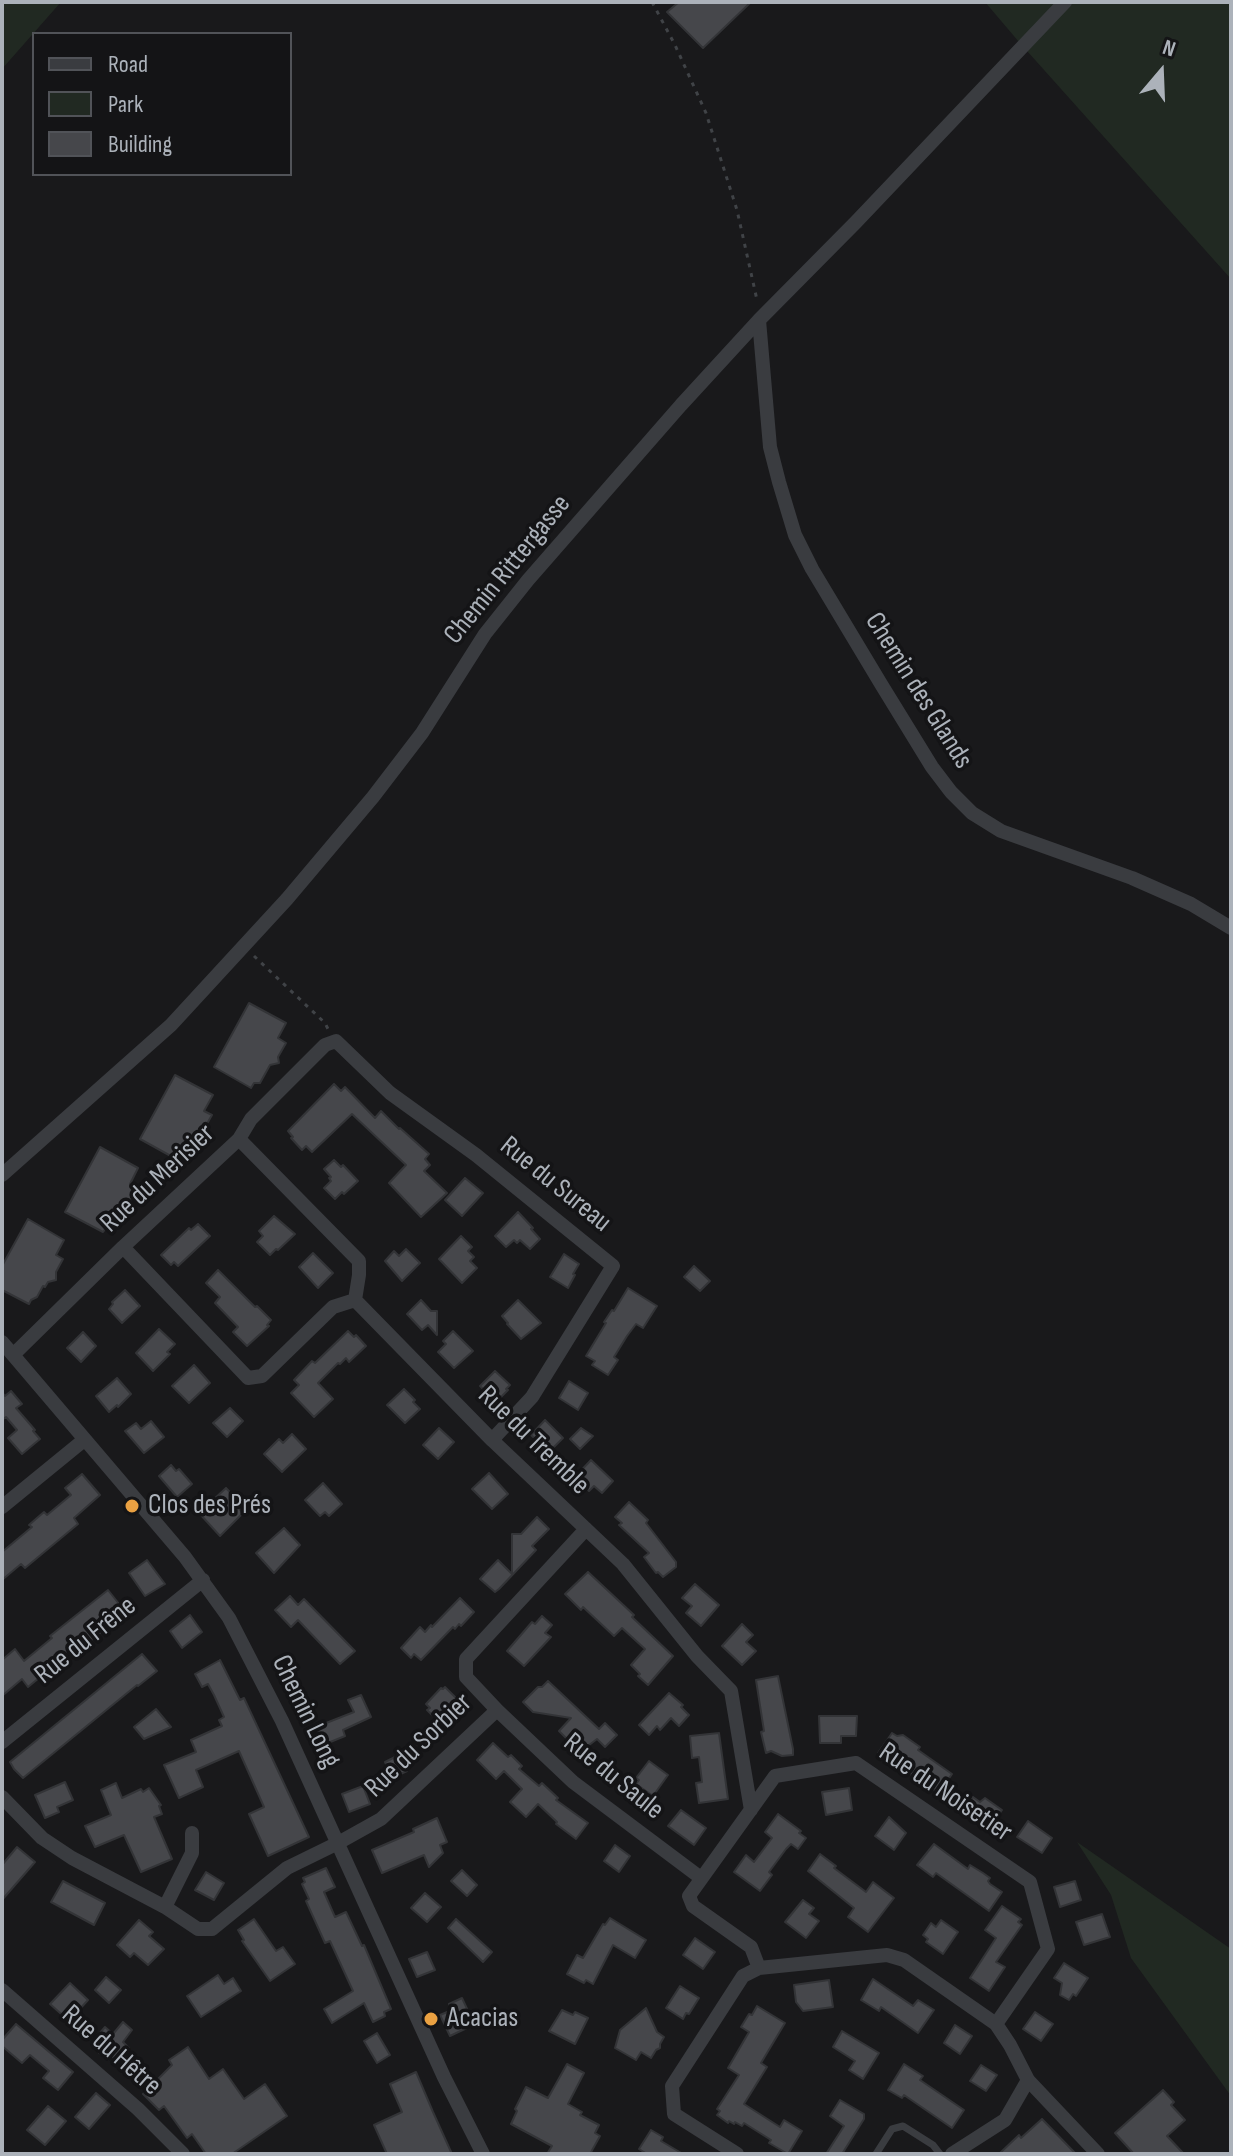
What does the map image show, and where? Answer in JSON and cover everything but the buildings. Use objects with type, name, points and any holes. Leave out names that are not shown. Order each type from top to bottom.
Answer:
[{"type":"street","name":"Chemin Rittergasse","points":[[2,1175],[171,1025],[287,899],[422,733],[485,634],[528,580],[759,320],[1065,2]]},
{"type":"street","name":"Chemin des Glands","points":[[759,320],[770,447],[795,535],[881,684],[951,792],[972,813],[1001,831],[1142,883],[1191,904],[1231,928]]},
{"type":"street","name":"Rue du Merisier","points":[[13,1355],[239,1139],[251,1119],[325,1045],[336,1041]]},
{"type":"street","name":"Rue du Sureau","points":[[336,1041],[390,1093],[476,1155],[613,1266],[532,1397],[492,1440]]},
{"type":"street","points":[[123,1247],[248,1378],[262,1376],[333,1307],[355,1300],[359,1261],[239,1139]]},
{"type":"street","name":"Rue du Tremble","points":[[355,1300],[492,1440],[623,1564],[697,1656],[731,1691],[751,1810]]},
{"type":"street","name":"Chemin Long","points":[[2,1342],[185,1557],[229,1618],[276,1708],[444,2077],[483,2154]]},
{"type":"street","points":[[2,1507],[84,1440]]},
{"type":"street","name":"Rue du Sorbier","points":[[165,1907],[198,1929],[212,1929],[287,1868],[381,1819],[497,1710],[466,1677],[466,1659],[586,1529]]},
{"type":"street","name":"Rue du Frêne","points":[[2,1742],[203,1580]]},
{"type":"street","name":"Rue du Saule","points":[[497,1710],[573,1782],[701,1878]]},
{"type":"street","name":"Rue du Noisetier","points":[[701,1878],[775,1776],[856,1763],[1030,1882],[1048,1949],[996,2024]]},
{"type":"street","points":[[2,1797],[42,1838],[72,1858],[165,1907],[192,1853],[192,1833]]},
{"type":"street","points":[[701,1878],[689,1896],[693,1906],[751,1947],[759,1968]]},
{"type":"street","points":[[737,2154],[674,2114],[672,2086],[743,1976],[759,1968],[887,1955],[904,1960],[996,2024],[1028,2080],[1098,2154]]},
{"type":"street","name":"Rue du Hêtre","points":[[2,1990],[138,2109],[183,2154]]},
{"type":"street","points":[[952,2154],[1005,2120],[1028,2080]]},
{"type":"lane","points":[[876,2154],[892,2129],[903,2126],[933,2145],[940,2154]]},
{"type":"path","points":[[652,2],[706,113],[737,210],[755,285],[759,320]]},
{"type":"path","points":[[242,945],[325,1023],[336,1041]]},
{"type":"green space","points":[[2,2],[61,2],[32,32],[2,69]]},
{"type":"green space","points":[[985,2],[1231,2],[1231,279],[1019,42]]},
{"type":"green space","points":[[1077,1842],[1231,1949],[1231,2096],[1131,1958],[1111,1895]]},
{"type":"place","name":"Clos des Prés","points":[[132,1506]]},
{"type":"place","name":"Acacias","points":[[431,2019]]}]
